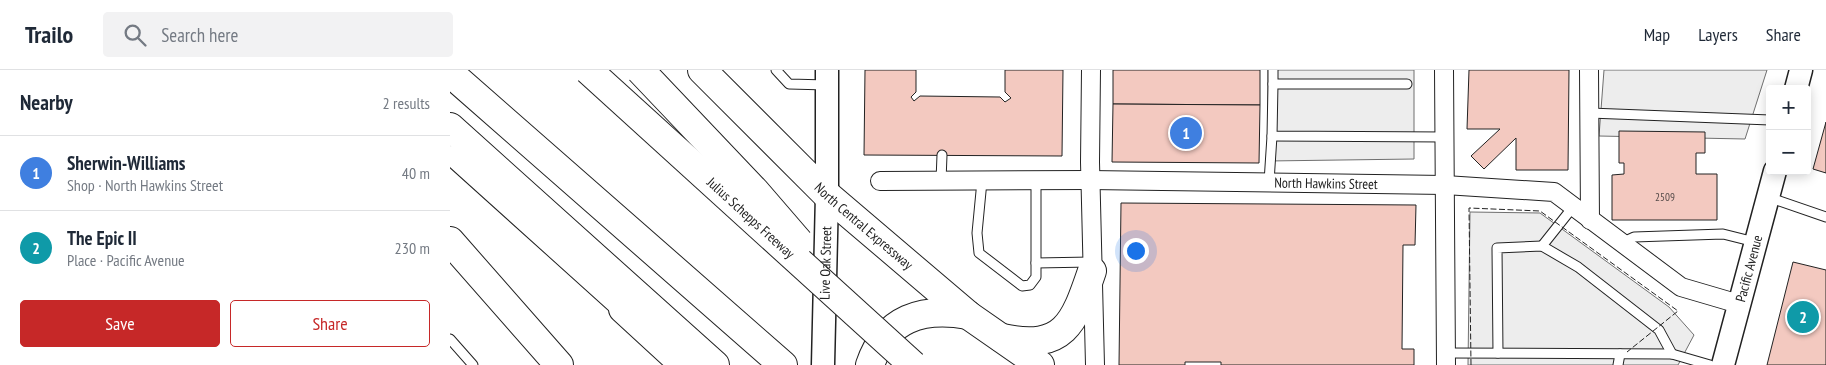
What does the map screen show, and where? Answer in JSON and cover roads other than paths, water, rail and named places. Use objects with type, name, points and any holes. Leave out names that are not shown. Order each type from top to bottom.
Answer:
[{"type":"main road","name":"Julius Schepps Freeway","points":[[588,70],[913,365]]},
{"type":"main road","points":[[640,70],[755,191],[869,326]]},
{"type":"main road","name":"North Central Expressway","points":[[702,70],[827,195],[968,315],[1040,365]]},
{"type":"main road","points":[[450,73],[783,365]]},
{"type":"main road","points":[[450,127],[715,365]]},
{"type":"main road","points":[[450,148],[684,365]]},
{"type":"main road","points":[[450,241],[559,365]]},
{"type":"main road","points":[[1001,338],[1026,343],[1044,341],[1056,335],[1067,326],[1080,308],[1091,267]]},
{"type":"main road","points":[[870,365],[876,349],[891,330],[903,321],[924,313],[946,312],[968,315]]},
{"type":"street","points":[[1091,70],[1091,267],[1095,365]]},
{"type":"street","points":[[1444,70],[1446,359]]},
{"type":"street","points":[[1589,70],[1590,220]]},
{"type":"street","points":[[1797,85],[1801,70]]},
{"type":"street","name":"Live Oak Street","points":[[823,365],[827,195],[827,77]]},
{"type":"street","points":[[450,155],[684,365]]},
{"type":"street","name":"Pacific Avenue","points":[[1723,365],[1774,175]]},
{"type":"street","name":"North Hawkins Street","points":[[880,181],[1090,180],[1445,184],[1554,192],[1681,287],[1739,304]]},
{"type":"lane","points":[[776,70],[789,84],[827,77]]},
{"type":"lane","points":[[1269,182],[1273,70]]},
{"type":"lane","points":[[1273,84],[1407,84]]},
{"type":"lane","points":[[1590,113],[1766,120]]},
{"type":"lane","points":[[1272,136],[1445,138]]},
{"type":"lane","points":[[941,181],[942,155]]},
{"type":"lane","points":[[982,181],[977,233],[979,253],[1022,286],[1030,285],[1036,277],[1036,180]]},
{"type":"lane","points":[[1768,197],[1826,217]]},
{"type":"lane","points":[[1542,246],[1573,206]]},
{"type":"lane","points":[[1621,243],[1634,237],[1723,234],[1755,242]]},
{"type":"lane","points":[[1498,353],[1497,248],[1542,246],[1578,267],[1659,330],[1672,354]]},
{"type":"lane","points":[[1036,263],[1091,267]]},
{"type":"lane","points":[[450,339],[473,365]]},
{"type":"lane","points":[[1446,359],[1498,353],[1672,354],[1710,365]]},
{"type":"lane","points":[[1618,365],[1620,354]]},
{"type":"place","name":"Sherwin-Williams","points":[[1186,133]]},
{"type":"place","name":"The Epic II","points":[[1803,317]]}]
